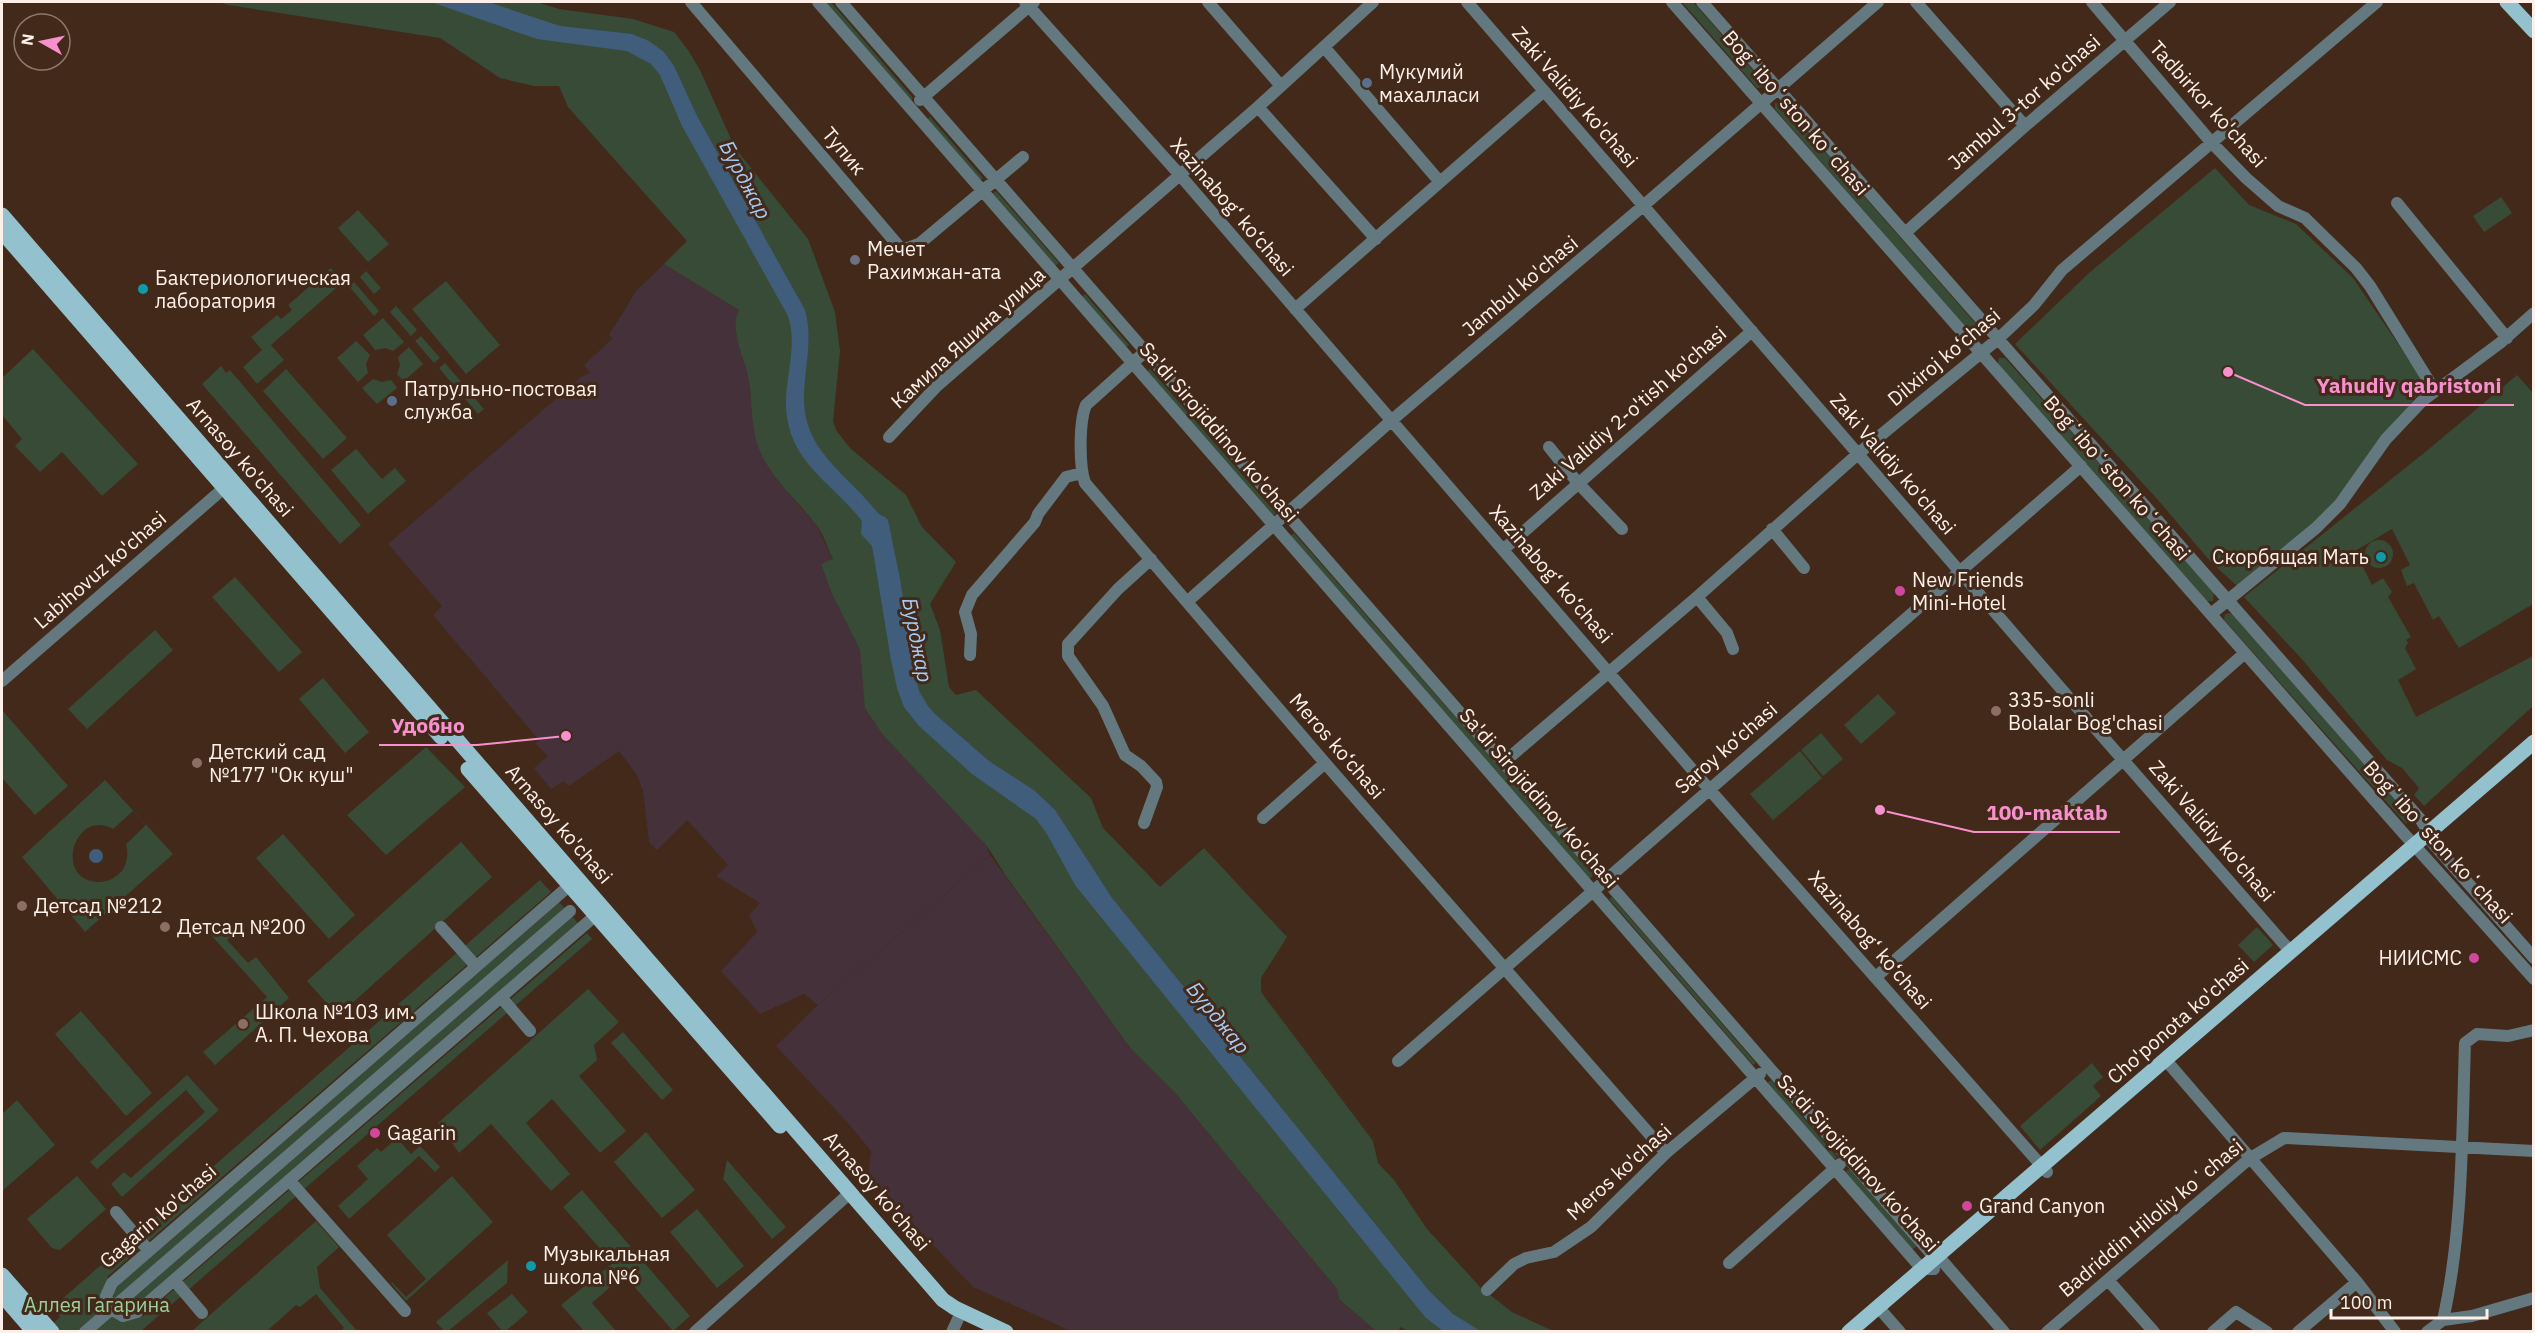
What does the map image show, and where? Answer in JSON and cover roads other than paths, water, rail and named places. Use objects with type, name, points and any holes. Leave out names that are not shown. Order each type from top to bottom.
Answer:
[{"type":"main road","points":[[2507,2],[2534,31]]},
{"type":"main road","name":"Arnasoy ko'chasi","points":[[2,214],[228,484]]},
{"type":"main road","name":"Arnasoy ko'chasi","points":[[2,232],[228,484],[574,881],[847,1196],[937,1307],[957,1320],[985,1332]]},
{"type":"main road","name":"Cho'ponota ko'chasi","points":[[1850,1332],[1881,1310],[2168,1063],[2423,842],[2534,742]]},
{"type":"main road","name":"Cho'ponota ko'chasi","points":[[2168,1063],[2291,952],[2534,751]]},
{"type":"main road","points":[[2,1275],[52,1332]]},
{"type":"main road","points":[[2,1295],[34,1332]]},
{"type":"main road","name":"Cho'ponota ko'chasi","points":[[1863,1332],[1881,1310]]},
{"type":"main road","name":"Arnasoy ko'chasi","points":[[957,1320],[1005,1332]]},
{"type":"street","name":"Тупик","points":[[691,2],[902,250],[919,244],[984,191]]},
{"type":"street","name":"Sa'di Sirojiddinov ko'chasi","points":[[818,2],[1835,1168],[1934,1263]]},
{"type":"street","name":"Sa'di Sirojiddinov ko'chasi","points":[[841,2],[1848,1157],[1934,1263]]},
{"type":"street","points":[[1208,2],[1281,86]]},
{"type":"street","name":"Камила Яшина улица","points":[[889,437],[937,386],[1258,107],[1373,2]]},
{"type":"street","name":"Zaki Validiy ko'chasi","points":[[1467,2],[2291,952]]},
{"type":"street","name":"Bogʻiboʻston koʻchasi","points":[[1672,2],[2404,836],[2423,842],[2534,958]]},
{"type":"street","name":"Bogʻiboʻston koʻchasi","points":[[1702,2],[2421,820],[2423,842],[2534,979]]},
{"type":"street","name":"Jambul ko'chasi","points":[[1188,601],[1392,420],[1878,2]]},
{"type":"street","points":[[1916,2],[2025,126]]},
{"type":"street","name":"Tadbirkor ko'chasi","points":[[2091,2],[2211,142],[2246,178],[2278,206],[2305,218],[2342,252],[2370,285],[2435,391]]},
{"type":"street","name":"Jambul 3-tor ko'chasi","points":[[1905,233],[2025,126],[2170,2]]},
{"type":"street","name":"Dilxiroj ko‘chasi","points":[[1503,762],[1697,597],[1859,453],[1998,339],[2034,305],[2062,270],[2377,2]]},
{"type":"street","points":[[911,108],[1030,3]]},
{"type":"street","name":"Xazinabog‘ ko‘chasi","points":[[1030,3],[1709,789],[1877,976],[2045,1169]]},
{"type":"street","points":[[1324,47],[1440,182]]},
{"type":"street","points":[[1295,309],[1544,91]]},
{"type":"street","points":[[1258,107],[1376,239]]},
{"type":"street","points":[[984,191],[1023,156]]},
{"type":"street","points":[[2397,203],[2506,338]]},
{"type":"street","points":[[2211,614],[2316,528],[2340,504],[2398,425],[2435,391],[2506,338],[2534,313]]},
{"type":"street","name":"Zaki Validiy 2-o'tish ko'chasi","points":[[1504,549],[1752,331]]},
{"type":"street","points":[[970,655],[971,634],[965,612],[972,595],[1035,522],[1038,514],[1066,477],[1082,473],[1083,414],[1086,405],[1146,351]]},
{"type":"street","points":[[1549,447],[1578,483],[1622,529]]},
{"type":"street","name":"Saroy ko‘chasi","points":[[1398,1061],[2081,466]]},
{"type":"street","name":"Meros ko‘chasi","points":[[1082,473],[1085,483],[1325,763],[1666,1153]]},
{"type":"street","name":"Labihovuz ko'chasi","points":[[2,681],[228,484]]},
{"type":"street","points":[[1772,529],[1804,568]]},
{"type":"street","points":[[1144,823],[1157,787],[1156,782],[1141,766],[1125,755],[1103,706],[1067,651],[1068,644],[1096,611],[1151,559]]},
{"type":"street","points":[[1697,597],[1727,633],[1733,649]]},
{"type":"street","points":[[1877,976],[2245,653]]},
{"type":"street","points":[[1263,818],[1325,763]]},
{"type":"street","name":"Gagarin ko'chasi","points":[[111,1309],[106,1299],[110,1286],[574,881]]},
{"type":"street","points":[[85,1332],[570,911]]},
{"type":"street","points":[[111,1309],[123,1316],[134,1314],[600,911]]},
{"type":"street","points":[[441,927],[476,966]]},
{"type":"street","points":[[501,997],[530,1031]]},
{"type":"street","points":[[2443,1320],[2451,1284],[2462,1146],[2465,1043],[2477,1034],[2508,1036],[2534,1030]]},
{"type":"street","points":[[2168,1063],[2357,1282],[2395,1332]]},
{"type":"street","name":"Meros ko'chasi","points":[[1487,1290],[1514,1264],[1526,1257],[1554,1252],[1591,1227],[1666,1153],[1768,1066]]},
{"type":"street","name":"Badriddin Hiloliy koʻchasi","points":[[2048,1332],[2249,1159],[2283,1138],[2534,1151]]},
{"type":"street","points":[[1729,1263],[1848,1157]]},
{"type":"street","points":[[289,1180],[405,1311]]},
{"type":"street","points":[[695,1332],[847,1196]]},
{"type":"street","points":[[116,1212],[149,1251]]},
{"type":"street","points":[[1934,1263],[2004,1332]]},
{"type":"street","points":[[174,1280],[202,1313]]},
{"type":"street","points":[[2108,1280],[2154,1332]]},
{"type":"street","points":[[2298,1332],[2357,1282]]},
{"type":"street","points":[[2427,1332],[2443,1320],[2472,1316],[2534,1298]]},
{"type":"street","points":[[1881,1310],[1900,1332]]},
{"type":"street","points":[[2213,1332],[2236,1312],[2267,1332]]},
{"type":"water","name":"Бурджар","points":[[431,2],[488,2],[560,26],[632,34],[649,41],[664,52],[674,66],[697,116],[805,310],[808,341],[804,394],[805,414],[810,431],[828,459],[878,513],[888,520],[900,579],[914,671],[919,691],[928,706],[989,761],[1035,791],[1055,810],[1112,898],[1430,1292],[1453,1314],[1480,1331],[1443,1331],[1425,1317],[1075,885],[1047,834],[1036,819],[972,774],[918,725],[904,707],[891,660],[872,546],[861,534],[862,521],[801,454],[787,420],[786,399],[792,347],[788,316],[682,126],[660,75],[651,64],[627,51],[537,39]]},
{"type":"water","points":[[93,849],[99,849],[103,856],[99,863],[93,863],[89,859],[89,853]]},
{"type":"place","name":"Мукумий махалласи","points":[[1367,83]]},
{"type":"place","name":"Мечет Рахимжан-ата","points":[[855,260]]},
{"type":"place","name":"Бактериологическая лаборатория","points":[[143,289]]},
{"type":"place","name":"Yahudiy qabristoni","points":[[2228,372]]},
{"type":"place","name":"Патрульно-постовая служба","points":[[392,401]]},
{"type":"place","name":"Скорбящая Мать","points":[[2381,557]]},
{"type":"place","name":"New Friends Mini-Hotel","points":[[1900,591]]},
{"type":"place","name":"335-sonli Bolalar Bog'chasi","points":[[1996,711]]},
{"type":"place","name":"Удобно","points":[[566,736]]},
{"type":"place","name":"Детский сад №177 \"Ок куш\"","points":[[197,763]]},
{"type":"place","name":"100-maktab","points":[[1880,810]]},
{"type":"place","name":"Детсад №212","points":[[22,906]]},
{"type":"place","name":"Детсад №200","points":[[165,927]]},
{"type":"place","name":"НИИСМС","points":[[2474,958]]},
{"type":"place","name":"Школа №103 им. А. П. Чехова","points":[[243,1024]]},
{"type":"place","name":"Gagarin","points":[[375,1133]]},
{"type":"place","name":"Grand Canyon","points":[[1967,1206]]},
{"type":"place","name":"Mузыкальная школа №6","points":[[531,1266]]},
{"type":"park label","name":"Аллея Гагарина","points":[[97,1305]]}]
